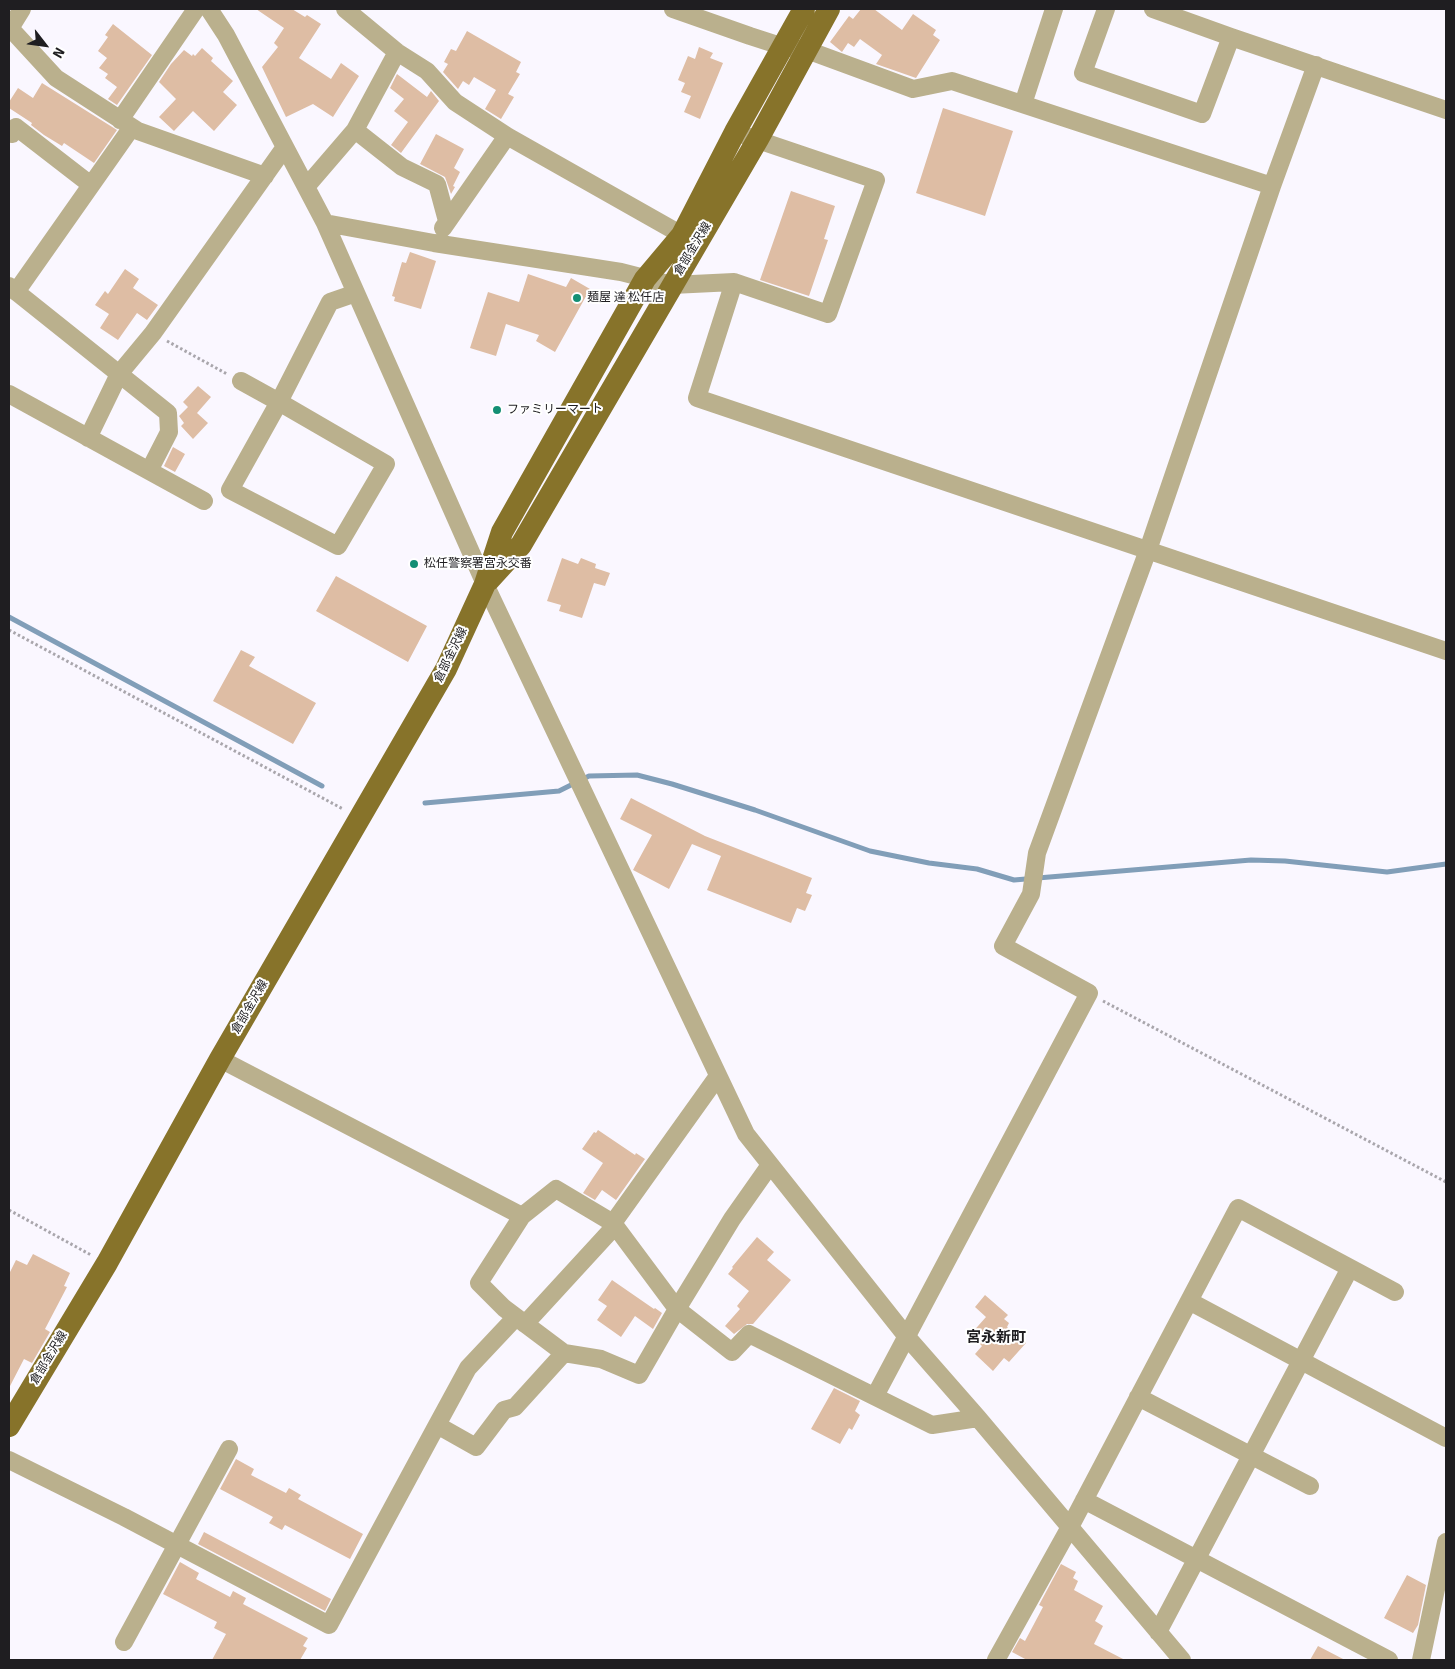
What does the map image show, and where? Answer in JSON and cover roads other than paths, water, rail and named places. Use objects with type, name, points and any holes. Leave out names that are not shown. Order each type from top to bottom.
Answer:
[{"type":"main road","name":"倉部金沢線","points":[[9,1426],[107,1263],[220,1059],[446,669],[485,584],[502,532],[645,279],[682,235],[735,132],[804,9]]},
{"type":"main road","name":"倉部金沢線","points":[[485,584],[521,545],[758,139],[829,9]]},
{"type":"street","points":[[22,9],[9,29],[56,78],[138,131],[265,176]]},
{"type":"street","points":[[345,9],[397,52],[427,71],[455,102],[506,136],[682,235]]},
{"type":"street","points":[[673,9],[784,47],[807,50],[913,89],[952,82],[1272,186]]},
{"type":"street","points":[[1023,104],[1054,9]]},
{"type":"street","points":[[1106,9],[1083,73],[1202,114],[1231,37]]},
{"type":"street","points":[[1153,9],[1446,110]]},
{"type":"street","points":[[149,471],[169,432],[168,413],[12,289],[91,185],[126,124],[209,10],[226,36],[325,223],[485,584],[746,1134],[906,1337],[978,1418],[1182,1660]]},
{"type":"street","points":[[306,187],[355,130],[397,52]]},
{"type":"street","points":[[875,1396],[1089,993],[1003,946],[1031,894],[1037,853],[1148,550],[1272,186],[1316,65]]},
{"type":"street","points":[[9,132],[12,134],[16,128],[91,185]]},
{"type":"street","points":[[355,130],[402,167],[437,184],[447,221]]},
{"type":"street","points":[[325,223],[434,243],[621,272],[672,285],[734,282],[828,314],[876,180],[735,132]]},
{"type":"street","points":[[434,243],[506,136]]},
{"type":"street","points":[[88,438],[118,374],[153,333],[285,148]]},
{"type":"street","points":[[734,282],[696,398],[1446,651]]},
{"type":"street","points":[[241,381],[279,402],[386,464],[338,546],[230,490],[279,402],[330,302],[356,293]]},
{"type":"street","points":[[9,394],[204,501]]},
{"type":"street","points":[[220,1059],[522,1216]]},
{"type":"street","points":[[9,1460],[124,1517],[329,1625],[468,1368],[521,1321],[614,1225],[718,1076]]},
{"type":"street","points":[[770,1165],[732,1219],[677,1309],[639,1375],[601,1359],[564,1352],[504,1308],[479,1283],[522,1216],[556,1189],[614,1225],[677,1309],[732,1352],[749,1334],[932,1425],[978,1418]]},
{"type":"street","points":[[996,1660],[1070,1527],[1238,1208],[1395,1292]]},
{"type":"street","points":[[1158,1632],[1350,1268]]},
{"type":"street","points":[[1189,1301],[1446,1438]]},
{"type":"street","points":[[437,1426],[476,1447],[504,1410],[514,1407],[564,1352]]},
{"type":"street","points":[[1138,1397],[1310,1486]]},
{"type":"street","points":[[124,1642],[229,1449]]},
{"type":"street","points":[[1084,1500],[1389,1660]]},
{"type":"street","points":[[1421,1660],[1446,1542]]},
{"type":"waterway","points":[[9,617],[322,786]]},
{"type":"waterway","points":[[425,803],[559,791],[589,776],[637,775],[755,810],[870,851],[929,863],[977,869],[1014,880],[1251,860],[1285,861],[1387,872],[1446,864]]},
{"type":"place","name":"麺屋 達 松任店","points":[[577,298]]},
{"type":"place","name":"ファミリーマート","points":[[497,410]]},
{"type":"place","name":"松任警察署宮永交番","points":[[414,564]]},
{"type":"district","name":"宮永新町","points":[[996,1338]]}]
